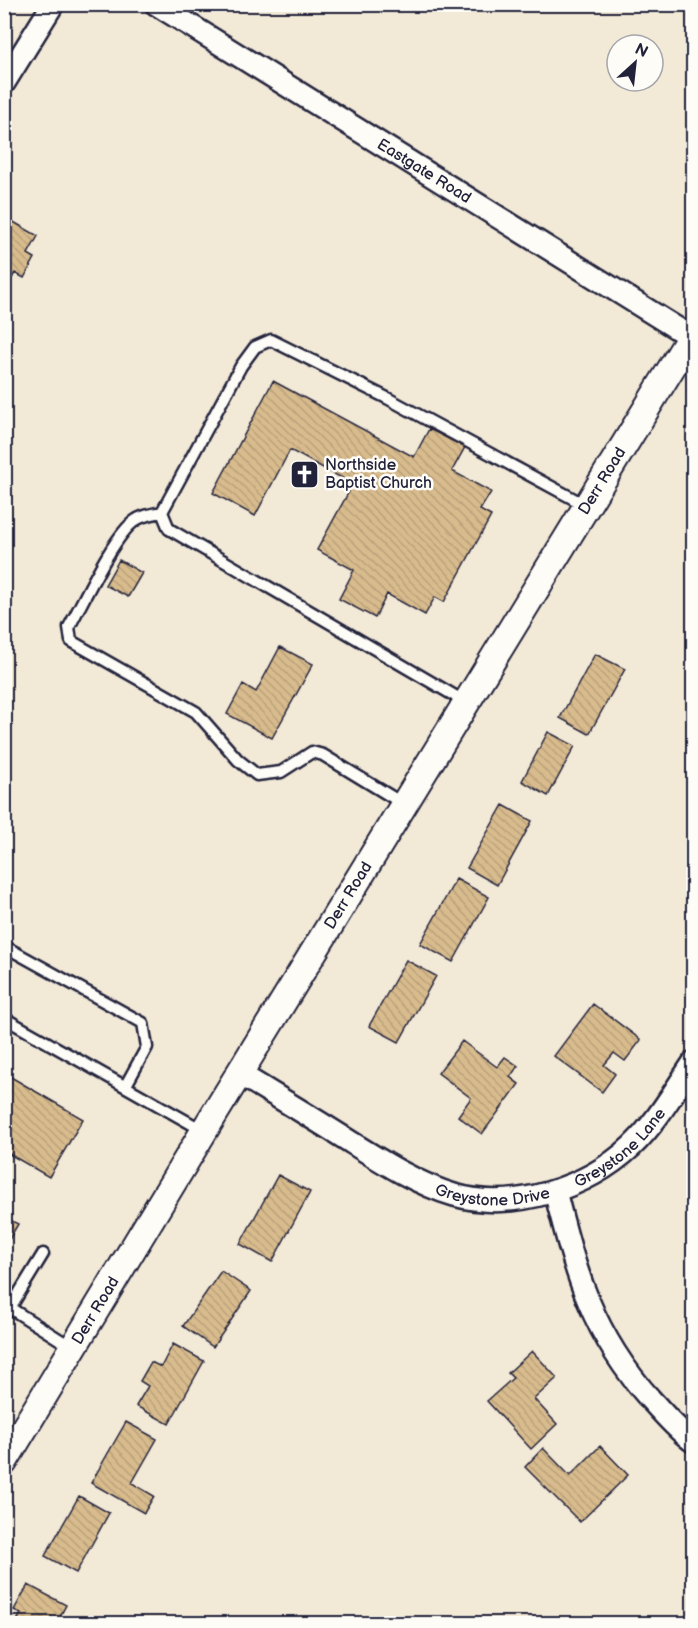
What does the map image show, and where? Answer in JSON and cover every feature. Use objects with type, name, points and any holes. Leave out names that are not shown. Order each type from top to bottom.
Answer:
[{"type":"street","points":[[4,83],[53,4]]},
{"type":"street","name":"Eastgate Road","points":[[156,4],[692,336]]},
{"type":"street","name":"Derr Road","points":[[7,1452],[405,805],[585,505],[692,336]]},
{"type":"street","name":"Greystone Lane","points":[[555,1191],[586,1178],[611,1163],[632,1146],[657,1117],[693,1062]]},
{"type":"street","name":"Greystone Drive","points":[[240,1074],[375,1157],[446,1192],[488,1200],[516,1199],[555,1191],[577,1273],[589,1306],[612,1349],[645,1393],[680,1432],[693,1442]]},
{"type":"lane","points":[[405,805],[323,756],[312,752],[281,772],[257,775],[238,760],[196,712],[71,640],[69,627],[109,554],[127,527],[137,519],[162,512],[241,366],[255,347],[271,340],[387,398],[585,505]]},
{"type":"lane","points":[[162,512],[169,529],[466,703]]},
{"type":"lane","points":[[4,946],[142,1023],[147,1047],[126,1085]]},
{"type":"lane","points":[[4,1018],[204,1131]]},
{"type":"lane","points":[[43,1254],[10,1308],[73,1348]]},
{"type":"building","points":[[10,220],[38,236],[28,254],[35,258],[24,278],[15,273],[4,292],[4,230]]},
{"type":"building","points":[[273,381],[414,457],[429,429],[465,447],[452,471],[491,492],[480,510],[491,516],[444,602],[435,597],[425,615],[387,594],[375,618],[339,599],[354,570],[317,550],[353,484],[290,450],[255,516],[213,493]]},
{"type":"building","points":[[119,560],[142,573],[128,597],[105,585]]},
{"type":"building","points":[[280,647],[313,664],[272,738],[227,714],[243,684],[256,692]]},
{"type":"building","points":[[595,654],[625,669],[589,734],[560,718]]},
{"type":"building","points":[[548,732],[575,746],[548,796],[522,781]]},
{"type":"building","points":[[503,805],[532,821],[497,885],[467,868]]},
{"type":"building","points":[[456,879],[489,897],[453,962],[420,944]]},
{"type":"building","points":[[406,960],[436,976],[399,1042],[369,1026]]},
{"type":"building","points":[[593,1004],[641,1040],[625,1061],[614,1053],[604,1065],[615,1074],[602,1092],[554,1056]]},
{"type":"building","points":[[462,1041],[497,1067],[505,1057],[518,1066],[510,1077],[519,1084],[482,1134],[458,1116],[471,1098],[438,1073]]},
{"type":"building","points":[[4,1073],[83,1119],[49,1177],[4,1151]]},
{"type":"building","points":[[278,1175],[310,1192],[272,1262],[240,1244]]},
{"type":"building","points":[[4,1217],[18,1224],[4,1248]]},
{"type":"building","points":[[221,1271],[251,1291],[213,1347],[183,1326]]},
{"type":"building","points":[[173,1344],[204,1361],[169,1424],[136,1406],[148,1386],[140,1381],[151,1362],[161,1367]]},
{"type":"building","points":[[532,1351],[557,1378],[534,1399],[557,1424],[531,1449],[487,1401],[513,1378],[508,1373]]},
{"type":"building","points":[[126,1422],[157,1439],[132,1483],[154,1496],[144,1513],[91,1483]]},
{"type":"building","points":[[600,1446],[628,1475],[580,1522],[525,1467],[543,1448],[570,1476]]},
{"type":"building","points":[[79,1496],[109,1513],[76,1573],[45,1556]]},
{"type":"building","points":[[28,1585],[66,1605],[56,1624],[15,1624],[21,1614],[14,1610]]},
{"type":"place","name":"Northside Baptist Church","points":[[304,474]]}]
